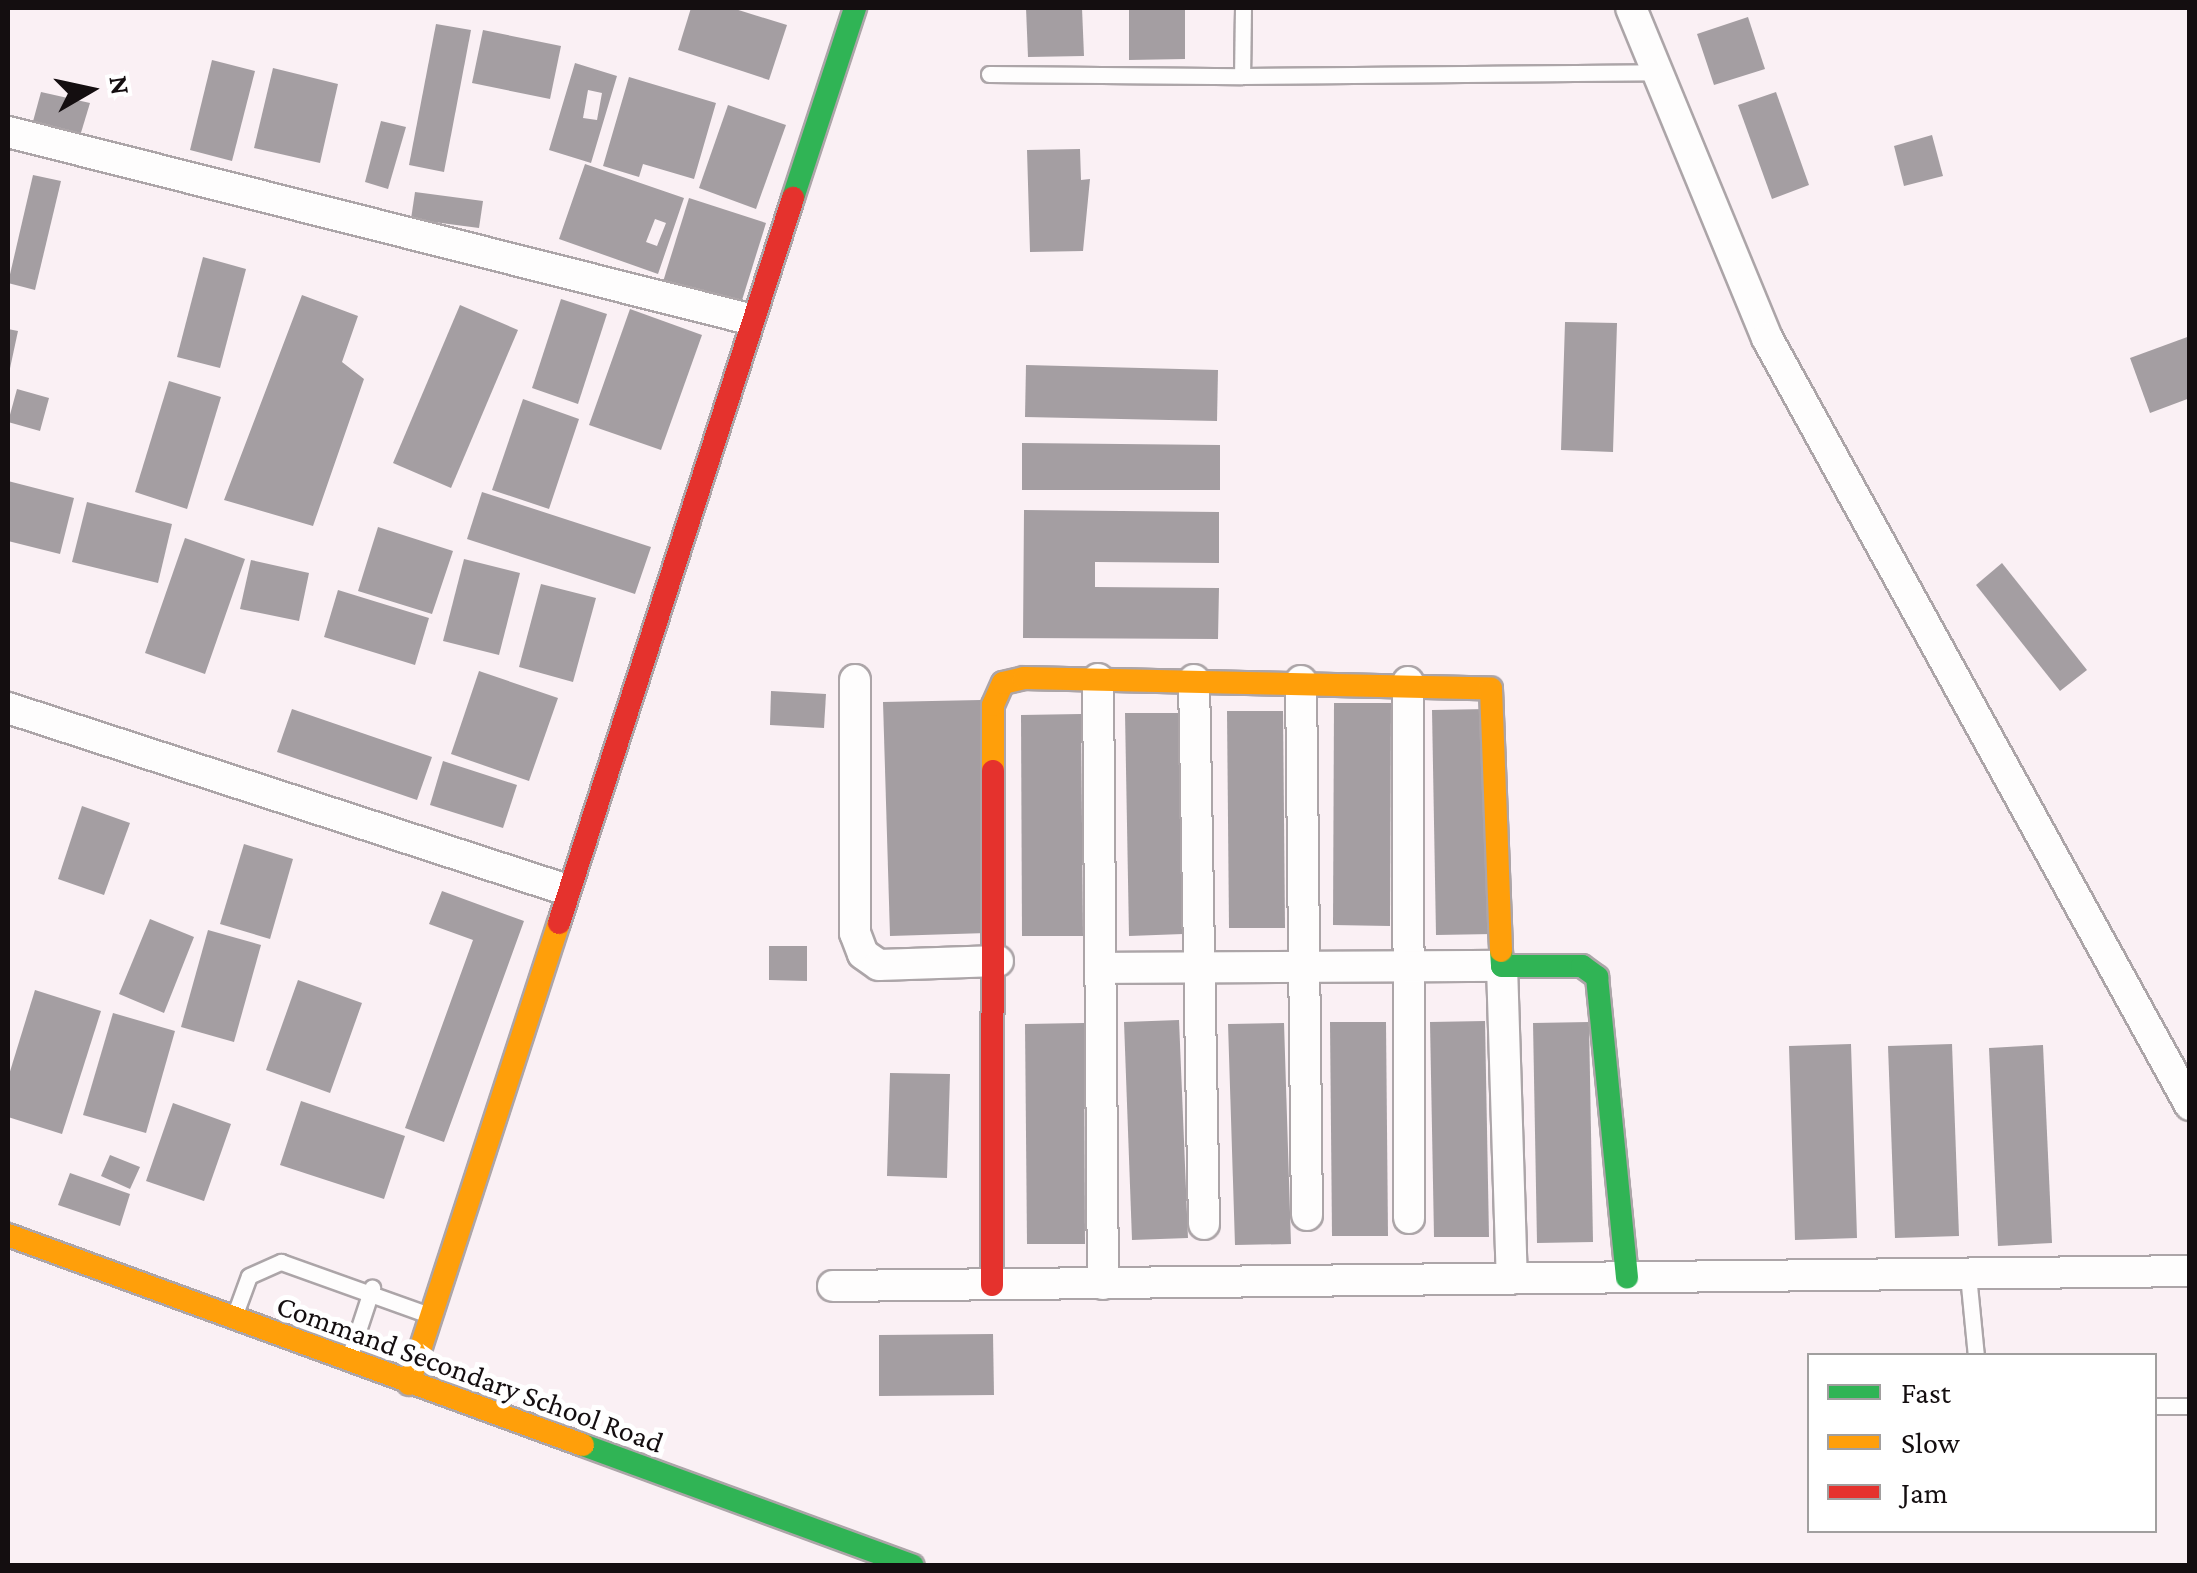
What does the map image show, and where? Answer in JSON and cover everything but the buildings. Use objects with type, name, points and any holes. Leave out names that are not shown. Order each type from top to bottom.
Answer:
[{"type":"street","points":[[409,1384],[749,319],[856,8]]},
{"type":"street","points":[[1631,8],[1767,338],[2190,1105]]},
{"type":"street","points":[[8,132],[749,319]]},
{"type":"street","points":[[1098,679],[1103,1284]]},
{"type":"street","points":[[992,1284],[998,961],[993,705],[1013,681],[1098,679],[1482,683],[1497,702],[1512,1280]]},
{"type":"street","points":[[854,680],[855,933],[863,954],[879,965],[998,961]]},
{"type":"street","points":[[1194,680],[1204,1224]]},
{"type":"street","points":[[1301,680],[1307,1215]]},
{"type":"street","points":[[1408,682],[1409,1218]]},
{"type":"street","points":[[8,708],[564,889]]},
{"type":"street","points":[[1100,968],[1582,966],[1598,977],[1627,1278]]},
{"type":"street","name":"Command Secondary School Road","points":[[8,1235],[896,1563]]},
{"type":"street","points":[[833,1286],[2190,1271]]},
{"type":"lane","points":[[1242,76],[1243,8]]},
{"type":"lane","points":[[990,74],[1660,72]]},
{"type":"lane","points":[[233,1319],[262,1264],[372,1288],[429,1316]]},
{"type":"lane","points":[[1968,1274],[1976,1353]]},
{"type":"lane","points":[[348,1362],[372,1288]]},
{"type":"lane","points":[[2157,1406],[2190,1406]]},
{"type":"traffic: fast","points":[[793,198],[855,8]]},
{"type":"traffic: fast","points":[[1501,951],[1502,966],[1582,966],[1597,977],[1627,1278]]},
{"type":"traffic: fast","points":[[583,1445],[913,1566]]},
{"type":"traffic: slow","points":[[993,771],[993,705],[1003,683],[1024,678],[1491,689],[1501,951]]},
{"type":"traffic: slow","points":[[409,1384],[559,923]]},
{"type":"traffic: slow","points":[[8,1235],[583,1445]]},
{"type":"traffic: jam","points":[[559,923],[793,198]]},
{"type":"traffic: jam","points":[[992,1285],[993,771]]}]
